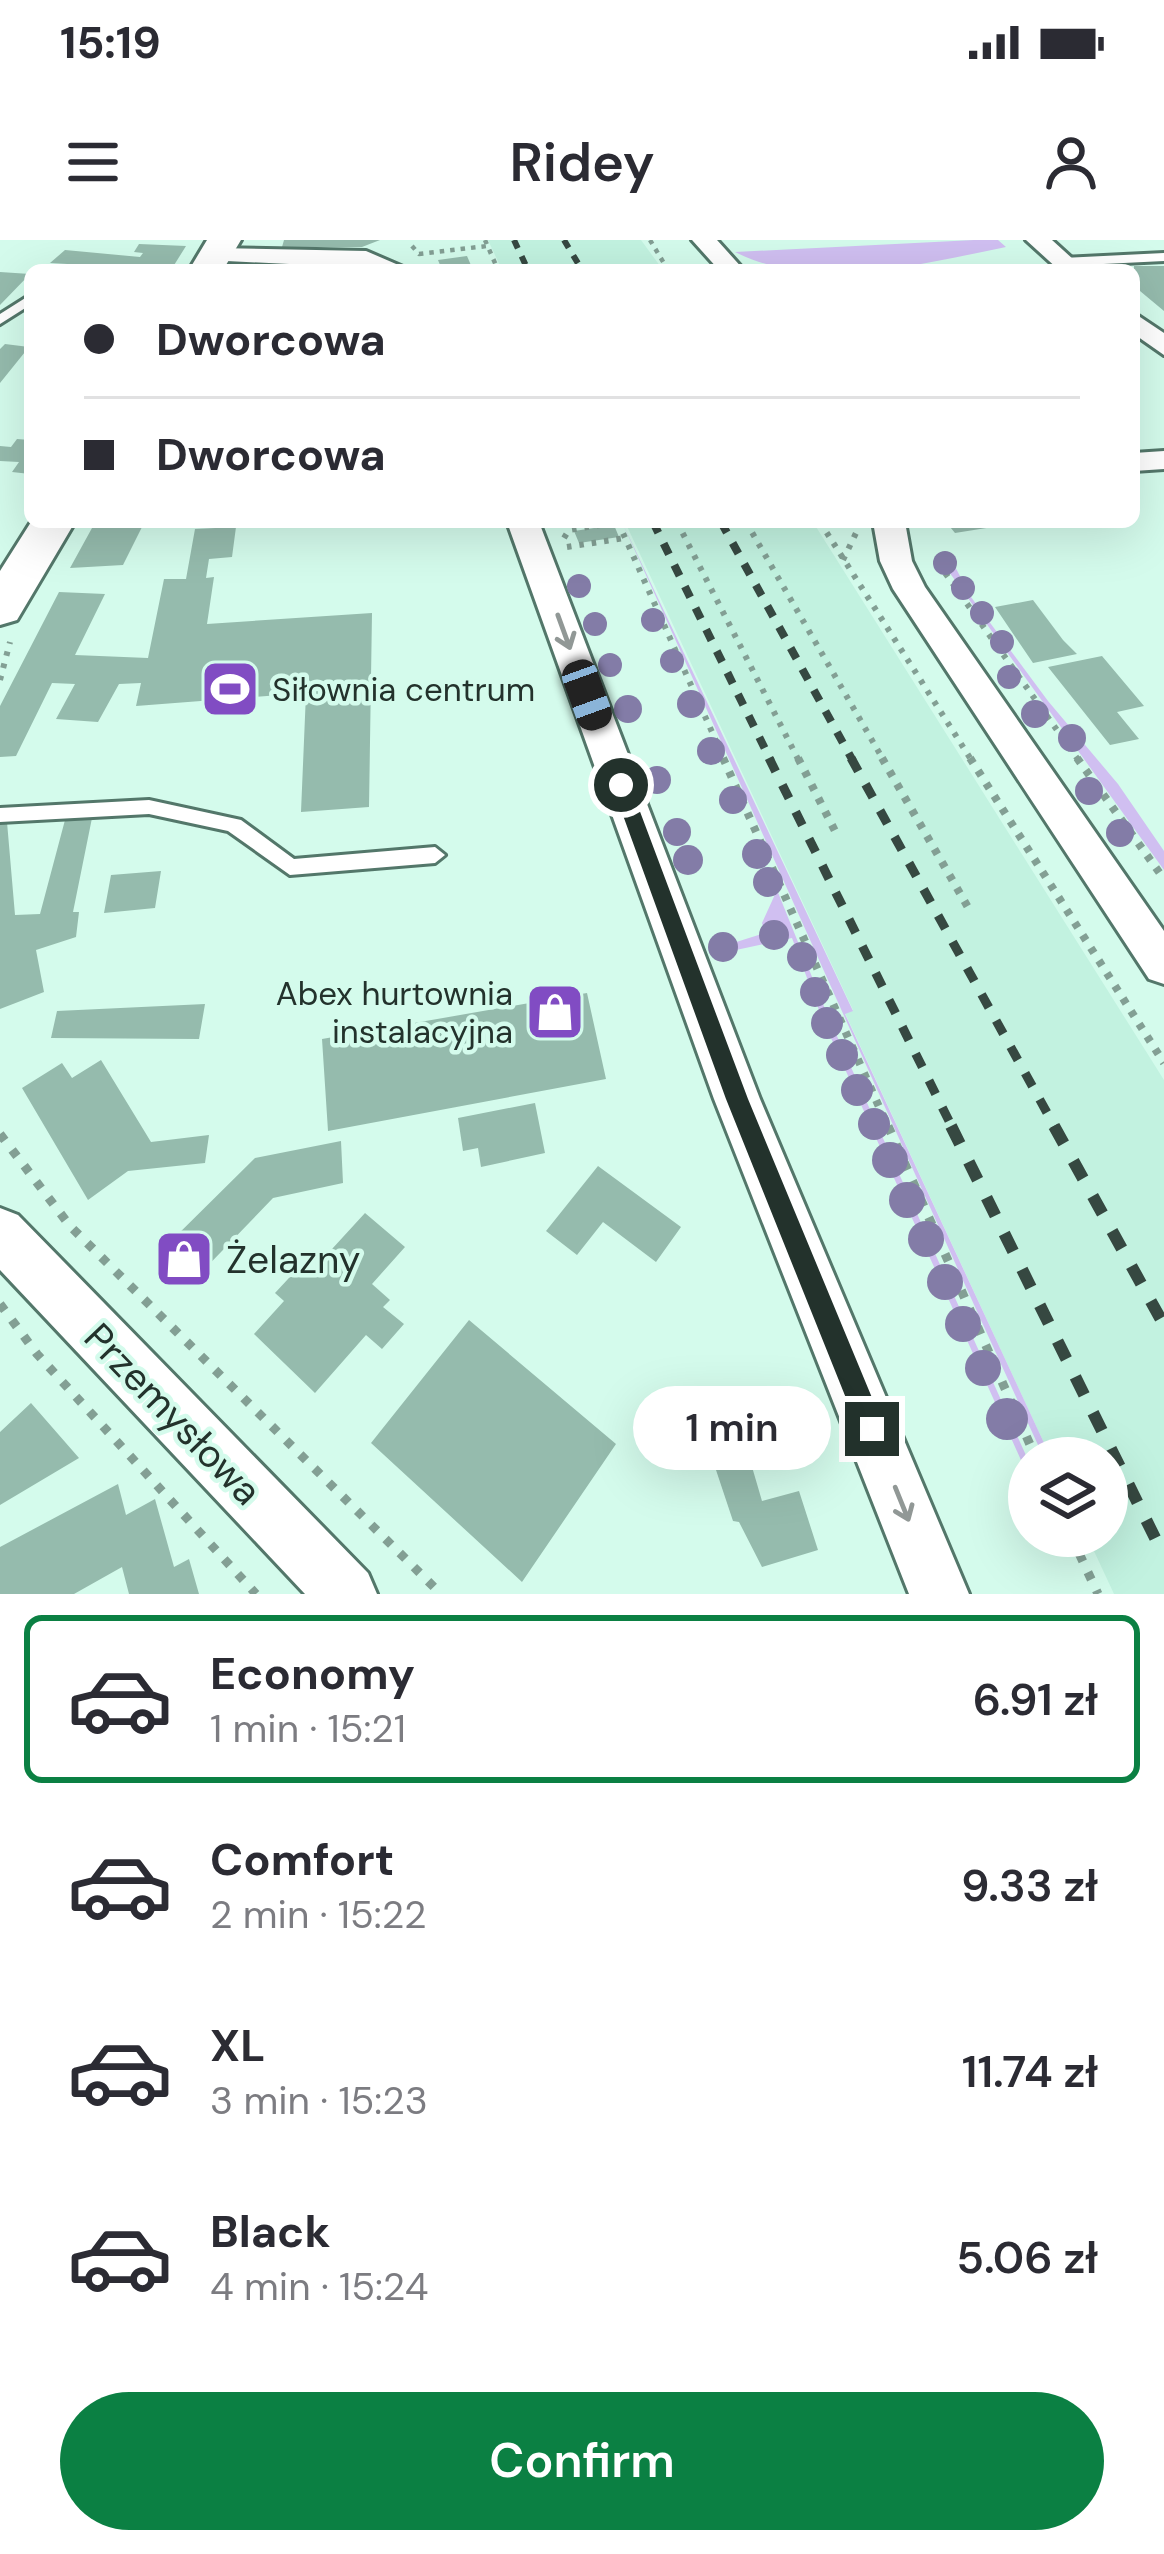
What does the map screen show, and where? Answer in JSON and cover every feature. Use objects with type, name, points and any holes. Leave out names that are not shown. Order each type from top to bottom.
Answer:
[{"type":"street","points":[[704,240],[726,264]]},
{"type":"street","points":[[1038,240],[1066,264]]},
{"type":"street","points":[[215,255],[357,258],[407,253]]},
{"type":"street","points":[[1140,327],[1164,347]]},
{"type":"street","points":[[0,609],[49,528]]},
{"type":"street","points":[[890,528],[896,561],[910,589],[1164,966]]},
{"type":"street","points":[[549,538],[728,1078],[939,1594]]},
{"type":"street","name":"Przemysłowa","points":[[0,1233],[347,1594]]},
{"type":"lane","points":[[1089,264],[1164,257]]},
{"type":"lane","points":[[0,815],[149,807],[234,825],[290,867],[435,855]]},
{"type":"path","points":[[407,253],[486,243]]},
{"type":"path","points":[[549,538],[581,528]]},
{"type":"path","points":[[621,528],[1027,1437]]},
{"type":"path","points":[[680,528],[836,831]]},
{"type":"path","points":[[749,528],[969,909]]},
{"type":"path","points":[[824,528],[1164,1064]]},
{"type":"path","points":[[843,560],[861,528]]},
{"type":"path","points":[[549,538],[625,538]]},
{"type":"path","points":[[925,544],[1164,879]]},
{"type":"path","points":[[1,1139],[70,1226],[441,1594]]},
{"type":"path","points":[[0,1304],[37,1354],[256,1594]]},
{"type":"path","points":[[1081,1557],[1098,1594]]},
{"type":"shaded area","points":[[488,240],[641,240],[659,264],[499,264]]},
{"type":"shaded area","points":[[974,240],[998,240],[1006,247],[919,264],[767,264],[735,252]]},
{"type":"shaded area","points":[[625,528],[853,1011],[845,1014],[1041,1437],[1035,1437]]},
{"type":"shaded area","points":[[628,528],[817,528],[1164,1080],[1164,1594],[1114,1594],[1097,1557],[1128,1557],[1128,1437],[1041,1437],[845,1013],[853,1010]]},
{"type":"shaded area","points":[[942,554],[951,559],[971,597],[1048,701],[1118,784],[1164,851],[1164,870],[939,558]]},
{"type":"shaded area","points":[[777,890],[827,1014],[1018,1437],[1011,1437],[822,1018],[792,938],[722,953],[711,950],[765,933],[762,923]]},
{"type":"building","points":[[284,240],[380,240],[362,247],[282,247]]},
{"type":"building","points":[[139,244],[186,246],[175,264],[50,263],[65,250],[140,257],[143,253],[134,252]]},
{"type":"building","points":[[467,256],[470,264],[440,264],[438,260]]},
{"type":"building","points":[[1140,266],[1164,266],[1164,311],[1140,291]]},
{"type":"building","points":[[0,272],[24,274],[24,280],[0,305]]},
{"type":"building","points":[[5,344],[24,346],[24,353],[0,383],[0,349]]},
{"type":"building","points":[[17,439],[24,440],[24,473],[12,472],[19,462],[0,461],[0,446],[11,447]]},
{"type":"building","points":[[92,528],[142,528],[123,565],[70,568]]},
{"type":"building","points":[[236,528],[232,557],[209,559],[206,578],[214,577],[207,624],[372,613],[369,807],[301,812],[306,693],[136,706],[141,683],[119,684],[98,722],[56,719],[75,684],[52,683],[16,756],[0,757],[0,706],[59,592],[105,594],[75,655],[148,658],[164,579],[186,579],[195,529]]},
{"type":"building","points":[[615,528],[619,537],[579,543],[574,531]]},
{"type":"building","points":[[1033,600],[1077,654],[1033,663],[995,607]]},
{"type":"building","points":[[1102,656],[1144,706],[1117,712],[1139,739],[1110,745],[1048,667]]},
{"type":"building","points":[[92,818],[73,912],[79,912],[76,937],[36,950],[44,992],[0,1009],[0,824],[7,822],[15,915],[40,914],[65,820]]},
{"type":"building","points":[[161,871],[155,908],[104,913],[111,875]]},
{"type":"building","points":[[587,993],[606,1079],[328,1131],[322,1039]]},
{"type":"building","points":[[205,1004],[199,1039],[51,1038],[57,1011]]},
{"type":"building","points":[[101,1060],[151,1142],[209,1135],[205,1163],[128,1171],[88,1200],[22,1088],[62,1063],[72,1078]]},
{"type":"building","points":[[535,1103],[545,1153],[481,1167],[478,1148],[463,1151],[458,1118]]},
{"type":"building","points":[[341,1141],[343,1183],[273,1198],[194,1280],[162,1250],[255,1158]]},
{"type":"building","points":[[598,1166],[681,1227],[656,1262],[603,1222],[577,1255],[546,1231]]},
{"type":"building","points":[[365,1213],[405,1247],[372,1284],[390,1300],[383,1307],[404,1324],[382,1349],[366,1335],[315,1393],[254,1334],[284,1301],[275,1293],[301,1265],[310,1273]]},
{"type":"building","points":[[469,1320],[616,1444],[522,1582],[371,1443]]},
{"type":"building","points":[[31,1403],[79,1458],[0,1505],[0,1432]]},
{"type":"building","points":[[750,1460],[762,1501],[799,1491],[818,1550],[762,1567],[739,1522],[733,1521],[716,1470]]},
{"type":"building","points":[[118,1484],[126,1515],[155,1499],[174,1567],[189,1559],[199,1594],[129,1594],[122,1567],[74,1594],[0,1594],[0,1547]]},
{"type":"railway","points":[[514,240],[525,264]]},
{"type":"railway","points":[[564,240],[578,264]]},
{"type":"railway","points":[[656,528],[771,761]]},
{"type":"railway","points":[[724,528],[853,761]]},
{"type":"railway","points":[[769,758],[953,1129]]},
{"type":"railway","points":[[851,758],[1056,1129]]},
{"type":"railway","points":[[951,1126],[1164,1556]]},
{"type":"railway","points":[[1054,1126],[1164,1325]]},
{"type":"place","name":"Siłownia centrum","points":[[230,689]]},
{"type":"place","name":"Abex hurtownia instalacyjna","points":[[555,1012]]},
{"type":"place","name":"Żelazny","points":[[184,1259]]},
{"type":"route","points":[[621,785],[737,1099],[872,1429]]}]
